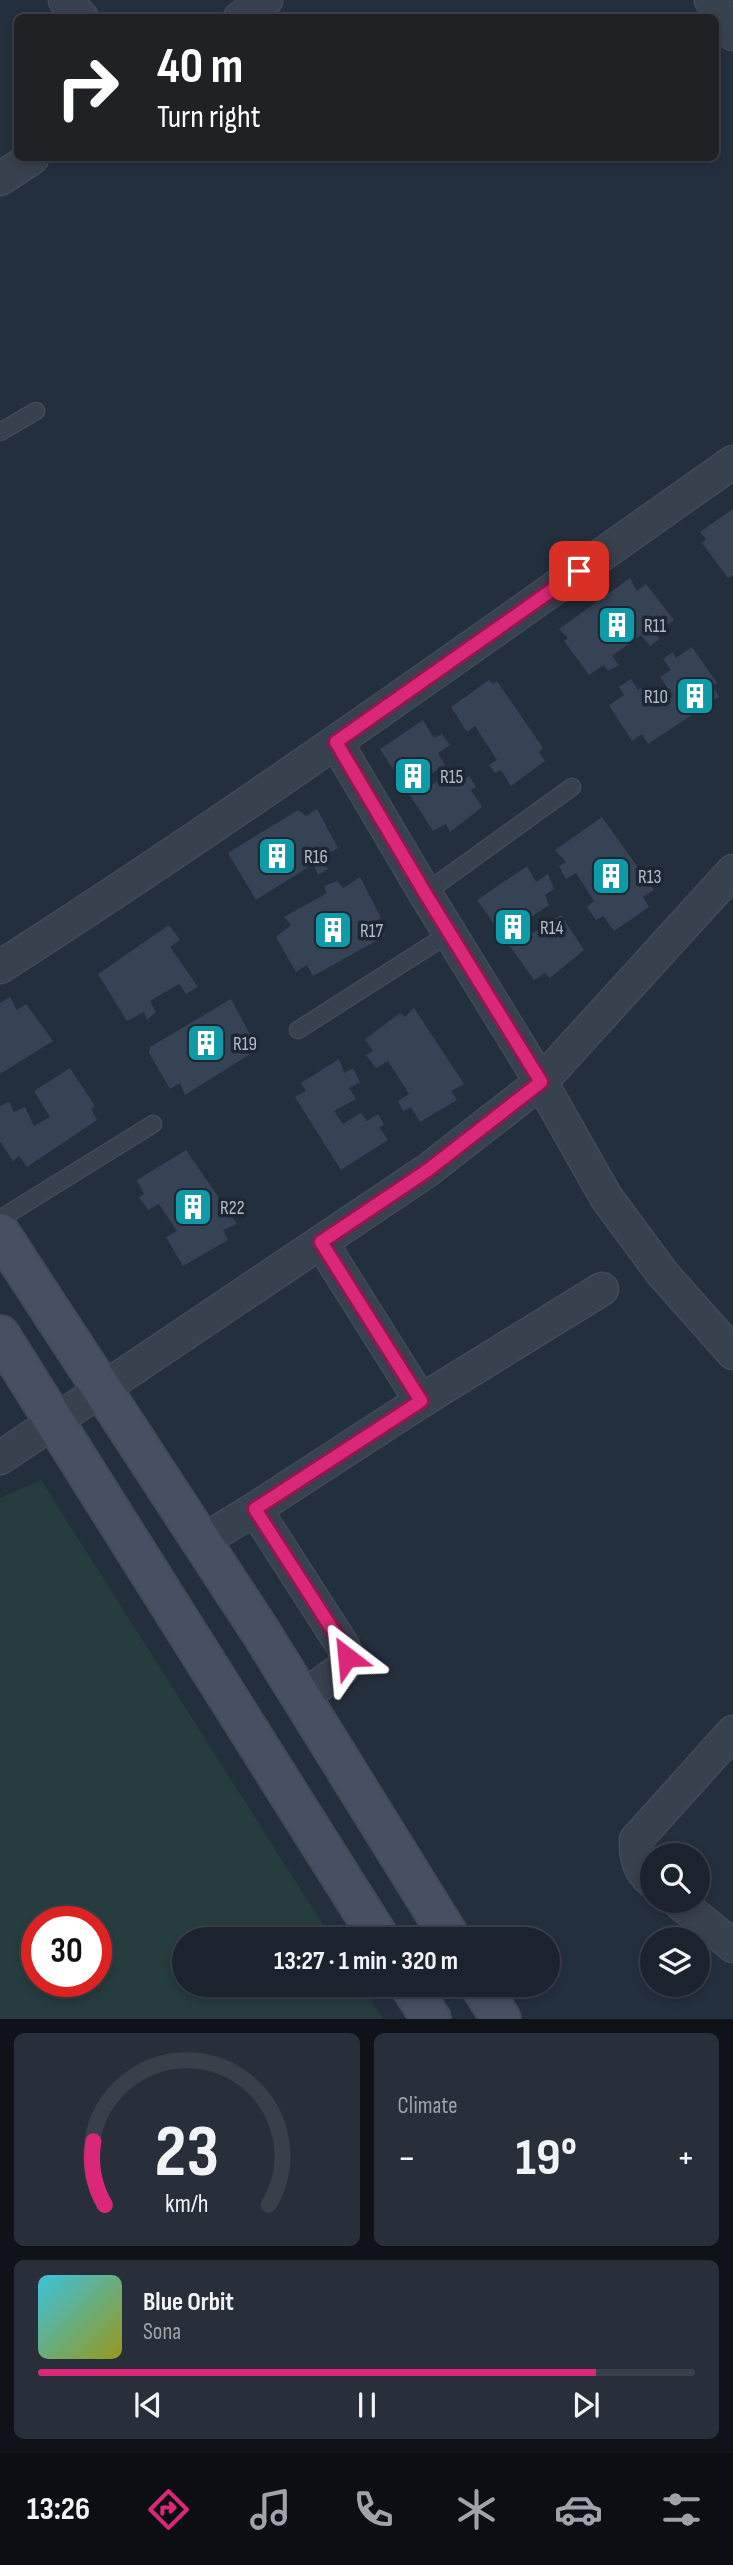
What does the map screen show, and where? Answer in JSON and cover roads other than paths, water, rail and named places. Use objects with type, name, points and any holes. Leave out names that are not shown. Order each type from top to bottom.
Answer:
[{"type":"street","points":[[65,0],[78,14]]},
{"type":"street","points":[[246,14],[266,0]]},
{"type":"street","points":[[711,0],[733,34]]},
{"type":"street","points":[[0,179],[27,161]]},
{"type":"street","points":[[0,967],[336,742],[733,462]]},
{"type":"street","points":[[336,742],[541,1082],[606,1197],[662,1273],[733,1353]]},
{"type":"street","points":[[0,1458],[428,1170],[541,1082],[733,871]]},
{"type":"street","points":[[0,1233],[301,1698],[444,1927]]},
{"type":"street","points":[[321,1242],[421,1401]]},
{"type":"street","points":[[201,1542],[602,1289]]},
{"type":"street","points":[[0,1335],[372,1927]]},
{"type":"street","points":[[255,1509],[343,1646],[347,1657],[343,1668],[301,1698]]},
{"type":"street","points":[[640,1867],[636,1857],[636,1840],[733,1731]]},
{"type":"street","points":[[692,1913],[733,1946]]},
{"type":"street","points":[[417,1997],[431,2019]]},
{"type":"street","points":[[488,1997],[501,2019]]},
{"type":"lane","points":[[0,432],[36,411]]},
{"type":"lane","points":[[425,893],[572,787]]},
{"type":"lane","points":[[298,1030],[450,933]]},
{"type":"lane","points":[[0,1219],[153,1124]]},
{"type":"place","name":"R11","points":[[617,625]]},
{"type":"place","name":"R10","points":[[695,696]]},
{"type":"place","name":"R15","points":[[413,776]]},
{"type":"place","name":"R16","points":[[277,856]]},
{"type":"place","name":"R13","points":[[611,876]]},
{"type":"place","name":"R14","points":[[513,927]]},
{"type":"place","name":"R17","points":[[333,930]]},
{"type":"place","name":"R19","points":[[206,1043]]},
{"type":"place","name":"R22","points":[[193,1207]]}]
